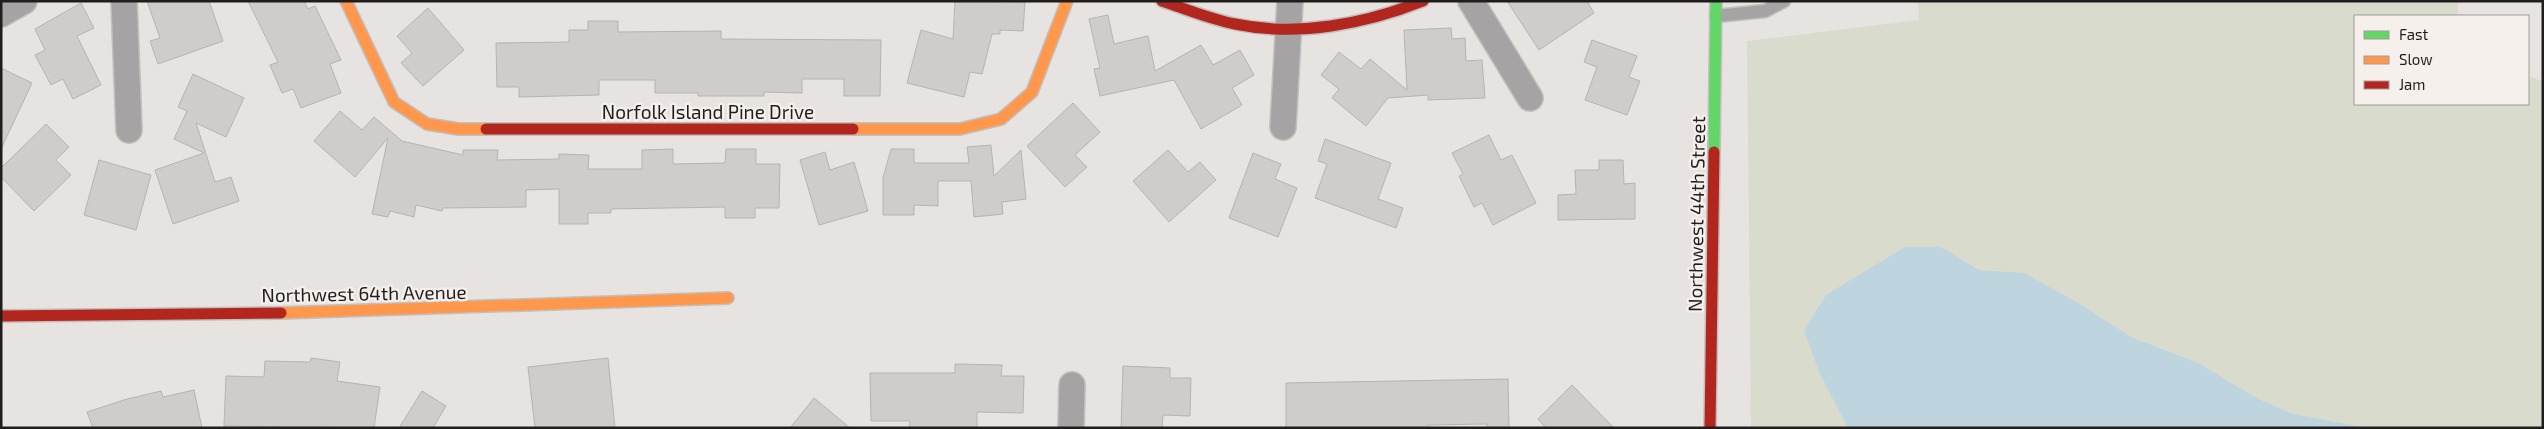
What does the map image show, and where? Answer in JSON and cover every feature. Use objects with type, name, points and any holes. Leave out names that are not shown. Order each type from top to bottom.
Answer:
[{"type":"street","points":[[1,14],[24,1]]},
{"type":"street","points":[[124,1],[129,130]]},
{"type":"street","name":"Norfolk Island Pine Drive","points":[[346,1],[394,102],[427,124],[459,129],[960,129],[1001,119],[1032,92],[1067,1]]},
{"type":"street","points":[[1162,1],[1245,26],[1288,29],[1344,25],[1402,10],[1423,1]]},
{"type":"street","points":[[1283,127],[1290,1]]},
{"type":"street","points":[[1471,1],[1530,98]]},
{"type":"street","name":"Northwest 44th Street","points":[[1710,428],[1716,1]]},
{"type":"street","name":"Northwest 64th Avenue","points":[[1,316],[337,312],[728,298]]},
{"type":"street","points":[[1071,428],[1072,385]]},
{"type":"lane","points":[[1716,16],[1765,10],[1784,1]]},
{"type":"shaded area","points":[[1918,1],[2458,1],[2458,15],[2354,15],[2354,105],[2529,105],[2529,76],[2543,81],[2543,428],[1751,428],[1747,41],[1919,20]]},
{"type":"water","points":[[1905,247],[1941,247],[1979,270],[2024,273],[2077,302],[2131,337],[2198,363],[2258,399],[2293,414],[2368,428],[1848,428],[1819,372],[1804,330],[1826,295]]},
{"type":"building","points":[[147,1],[209,1],[223,41],[158,64],[150,41],[160,38]]},
{"type":"building","points":[[248,1],[304,1],[308,9],[315,6],[341,60],[330,64],[341,93],[301,108],[293,89],[282,93],[270,65],[278,62]]},
{"type":"building","points":[[955,1],[1025,2],[1023,31],[1000,30],[1000,34],[992,34],[982,74],[970,72],[964,97],[907,83],[921,30],[953,39]]},
{"type":"building","points":[[1507,1],[1587,1],[1594,13],[1539,50]]},
{"type":"building","points":[[81,3],[94,28],[77,36],[101,85],[73,99],[63,79],[51,85],[35,55],[45,50],[35,29]]},
{"type":"building","points":[[428,8],[464,50],[423,86],[401,63],[412,53],[397,36]]},
{"type":"building","points":[[1108,15],[1114,44],[1148,36],[1155,71],[1201,45],[1213,65],[1240,50],[1254,75],[1232,88],[1242,105],[1201,129],[1174,80],[1100,96],[1094,69],[1100,68],[1089,19]]},
{"type":"building","points":[[588,21],[618,21],[618,32],[721,31],[721,39],[881,40],[880,96],[844,96],[844,79],[802,79],[802,93],[764,92],[764,96],[698,96],[698,93],[655,93],[655,80],[599,80],[599,95],[519,97],[519,87],[497,87],[496,43],[569,42],[569,30],[588,30]]},
{"type":"building","points":[[1451,28],[1452,39],[1465,38],[1466,61],[1482,60],[1485,98],[1428,100],[1428,95],[1388,98],[1366,126],[1332,98],[1339,89],[1321,75],[1339,52],[1361,69],[1370,59],[1407,90],[1404,30]]},
{"type":"building","points":[[1592,40],[1637,56],[1629,77],[1640,81],[1627,115],[1585,100],[1597,67],[1584,62]]},
{"type":"building","points":[[1,68],[32,83],[1,149]]},
{"type":"building","points":[[193,74],[244,98],[226,137],[196,123],[215,182],[231,177],[239,201],[173,224],[155,170],[204,153],[174,139],[187,111],[178,107]]},
{"type":"building","points":[[1073,103],[1100,132],[1075,155],[1087,167],[1065,187],[1027,146]]},
{"type":"building","points":[[340,111],[362,130],[374,117],[402,141],[463,155],[463,150],[498,150],[497,160],[559,159],[559,154],[589,155],[588,169],[642,169],[642,150],[673,149],[673,164],[725,163],[726,149],[756,149],[756,164],[780,164],[779,208],[755,208],[755,218],[725,218],[725,207],[611,209],[611,213],[588,213],[588,224],[559,224],[559,189],[526,190],[526,207],[443,208],[442,211],[416,205],[414,217],[390,211],[388,217],[372,214],[388,138],[355,177],[314,141]]},
{"type":"building","points":[[46,124],[69,147],[56,160],[71,175],[34,211],[1,177],[1,168]]},
{"type":"building","points":[[1489,135],[1501,160],[1512,155],[1536,203],[1493,225],[1482,203],[1474,207],[1459,176],[1463,174],[1452,153]]},
{"type":"building","points":[[1325,139],[1391,163],[1378,199],[1403,208],[1396,228],[1315,198],[1327,164],[1318,161]]},
{"type":"building","points":[[991,145],[994,176],[1021,150],[1026,199],[1002,202],[1003,214],[974,217],[971,181],[938,181],[938,206],[914,205],[914,215],[883,215],[883,178],[891,149],[914,149],[914,163],[969,163],[967,147]]},
{"type":"building","points":[[1168,150],[1188,172],[1200,162],[1216,180],[1169,222],[1133,181]]},
{"type":"building","points":[[825,152],[830,170],[854,162],[868,211],[819,225],[800,160]]},
{"type":"building","points":[[1253,153],[1281,164],[1275,179],[1297,188],[1278,237],[1229,218]]},
{"type":"building","points":[[99,160],[151,175],[136,230],[84,215]]},
{"type":"building","points":[[1599,160],[1623,160],[1624,184],[1635,183],[1635,219],[1558,220],[1558,195],[1576,194],[1575,170],[1599,170]]},
{"type":"building","points":[[311,358],[340,362],[337,381],[380,387],[374,428],[224,426],[226,376],[264,377],[265,361],[310,362]]},
{"type":"building","points":[[608,358],[615,428],[535,428],[528,367]]},
{"type":"building","points":[[955,364],[1002,365],[1001,376],[1024,376],[1023,413],[977,412],[977,428],[909,428],[910,421],[871,421],[870,373],[955,373]]},
{"type":"building","points":[[1123,366],[1170,368],[1170,378],[1191,378],[1190,416],[1163,415],[1162,428],[1121,428]]},
{"type":"building","points":[[1508,379],[1509,428],[1487,428],[1487,424],[1428,425],[1428,428],[1286,428],[1286,383]]},
{"type":"building","points":[[1572,385],[1614,428],[1546,428],[1538,419]]},
{"type":"building","points":[[194,390],[202,428],[93,428],[87,412],[127,399],[161,391],[163,397]]},
{"type":"building","points":[[422,391],[446,406],[433,428],[399,428]]},
{"type":"building","points":[[814,398],[850,428],[790,428]]},
{"type":"traffic: fast","points":[[1714,152],[1716,1]]},
{"type":"traffic: slow","points":[[346,1],[394,102],[427,124],[459,129],[486,129]]},
{"type":"traffic: slow","points":[[853,129],[960,129],[1001,119],[1032,92],[1067,1]]},
{"type":"traffic: slow","points":[[281,313],[728,298]]},
{"type":"traffic: jam","points":[[1162,1],[1226,22],[1259,28],[1283,29],[1331,26],[1355,22],[1423,1]]},
{"type":"traffic: jam","points":[[486,129],[853,129]]},
{"type":"traffic: jam","points":[[1710,428],[1714,152]]},
{"type":"traffic: jam","points":[[1,316],[281,313]]}]
